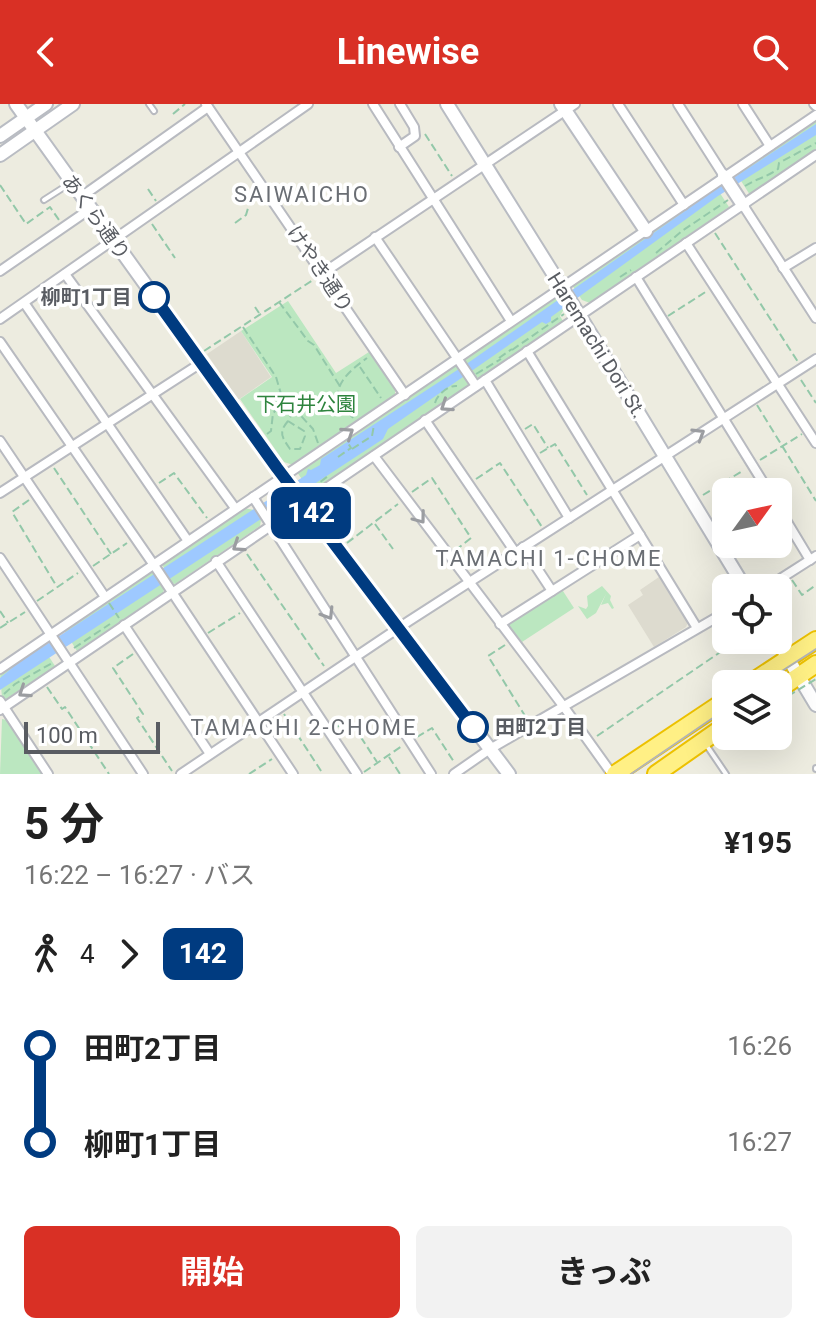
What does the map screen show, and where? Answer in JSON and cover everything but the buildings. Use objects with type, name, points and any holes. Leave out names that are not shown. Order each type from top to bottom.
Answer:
[{"type":"highway","points":[[770,670],[816,640]]},
{"type":"highway","points":[[808,678],[816,664]]},
{"type":"highway","points":[[614,774],[712,709]]},
{"type":"highway","points":[[656,774],[712,735]]},
{"type":"street","name":"あくら通り","points":[[16,104],[293,490],[509,774]]},
{"type":"street","points":[[0,136],[46,104]]},
{"type":"street","points":[[0,155],[73,104]]},
{"type":"street","points":[[0,319],[308,104]]},
{"type":"street","points":[[373,104],[511,321]]},
{"type":"street","points":[[399,147],[415,136],[414,127],[400,104]]},
{"type":"street","name":"Haremachi Dori St.","points":[[447,104],[567,294],[737,574]]},
{"type":"street","points":[[618,104],[684,205]]},
{"type":"street","points":[[678,104],[783,268],[813,306],[816,318]]},
{"type":"street","points":[[743,104],[770,146]]},
{"type":"street","points":[[81,197],[207,106]]},
{"type":"street","name":"けやき通り","points":[[207,106],[405,395]]},
{"type":"street","points":[[323,273],[567,106],[646,231]]},
{"type":"street","points":[[48,774],[1,704],[124,625],[169,587],[216,561],[268,521],[293,490],[405,395],[462,366],[511,321],[567,294],[684,205],[731,187],[770,146],[816,115]]},
{"type":"street","points":[[0,669],[108,601],[253,497],[293,490],[372,452],[425,420],[579,315],[636,272],[686,243],[816,155]]},
{"type":"street","points":[[0,271],[90,209]]},
{"type":"street","points":[[375,237],[476,386]]},
{"type":"street","points":[[686,243],[816,443]]},
{"type":"street","points":[[783,268],[816,248]]},
{"type":"street","points":[[636,272],[761,478]]},
{"type":"street","points":[[65,274],[235,508]]},
{"type":"street","points":[[25,304],[188,541]]},
{"type":"street","points":[[0,342],[293,774]]},
{"type":"street","points":[[527,351],[697,628]]},
{"type":"street","points":[[0,493],[199,359]]},
{"type":"street","points":[[181,774],[398,629],[816,359]]},
{"type":"street","points":[[485,380],[569,518]]},
{"type":"street","points":[[425,420],[469,484],[552,591]]},
{"type":"street","points":[[0,441],[108,601]]},
{"type":"street","points":[[372,452],[614,774]]},
{"type":"street","points":[[253,497],[431,774]]},
{"type":"street","points":[[788,574],[813,558],[792,527]]},
{"type":"street","points":[[500,624],[640,535]]},
{"type":"street","points":[[0,558],[143,774]]},
{"type":"street","points":[[216,561],[358,774]]},
{"type":"street","points":[[456,770],[712,620]]},
{"type":"street","points":[[124,625],[210,754]]},
{"type":"street","points":[[786,654],[808,678],[816,705]]},
{"type":"lane","points":[[149,104],[154,111]]},
{"type":"lane","points":[[44,200],[71,182]]},
{"type":"lane","points":[[704,740],[726,774]]},
{"type":"path","points":[[173,114],[185,104]]},
{"type":"path","points":[[415,136],[424,133],[457,183]]},
{"type":"path","points":[[655,254],[731,187],[763,180],[778,169],[779,163],[816,143]]},
{"type":"path","points":[[235,223],[246,215],[252,189],[261,183]]},
{"type":"path","points":[[0,185],[26,224],[50,207],[64,227]]},
{"type":"path","points":[[148,189],[161,207]]},
{"type":"path","points":[[150,220],[175,258]]},
{"type":"path","points":[[715,232],[799,363]]},
{"type":"path","points":[[618,278],[636,272]]},
{"type":"path","points":[[199,359],[242,326],[323,273]]},
{"type":"path","points":[[664,319],[714,286]]},
{"type":"path","points":[[279,302],[314,345],[341,388]]},
{"type":"path","points":[[255,307],[260,314]]},
{"type":"path","points":[[242,326],[276,377],[279,391],[311,427],[318,443]]},
{"type":"path","points":[[499,358],[513,349]]},
{"type":"path","points":[[354,419],[339,397],[344,377],[373,354]]},
{"type":"path","points":[[359,366],[382,400]]},
{"type":"path","points":[[798,376],[816,403]]},
{"type":"path","points":[[435,404],[438,396],[457,386]]},
{"type":"path","points":[[263,437],[271,431],[276,408],[287,401]]},
{"type":"path","points":[[757,404],[816,501]]},
{"type":"path","points":[[295,409],[280,432],[290,449],[302,447],[304,431]]},
{"type":"path","points":[[288,421],[304,431]]},
{"type":"path","points":[[338,457],[372,436],[374,424]]},
{"type":"path","points":[[518,433],[533,424],[548,449]]},
{"type":"path","points":[[304,431],[311,427]]},
{"type":"path","points":[[699,498],[808,430]]},
{"type":"path","points":[[361,432],[372,452]]},
{"type":"path","points":[[347,441],[357,457]]},
{"type":"path","points":[[532,458],[555,444],[589,498]]},
{"type":"path","points":[[294,450],[296,459]]},
{"type":"path","points":[[333,450],[343,466]]},
{"type":"path","points":[[49,461],[111,554]]},
{"type":"path","points":[[469,484],[500,463],[543,528]]},
{"type":"path","points":[[152,488],[174,473],[212,525]]},
{"type":"path","points":[[345,545],[432,478],[471,538],[448,556]]},
{"type":"path","points":[[37,495],[12,512],[57,587]]},
{"type":"path","points":[[374,523],[393,549]]},
{"type":"path","points":[[0,628],[57,587],[135,538]]},
{"type":"path","points":[[244,550],[326,670]]},
{"type":"path","points":[[792,580],[802,595],[816,585]]},
{"type":"path","points":[[108,601],[118,615]]},
{"type":"path","points":[[202,636],[247,608]]},
{"type":"path","points":[[0,611],[8,623]]},
{"type":"path","points":[[512,640],[488,656],[529,722]]},
{"type":"path","points":[[140,649],[113,668],[143,714],[137,718],[173,773]]},
{"type":"path","points":[[589,741],[717,654]]},
{"type":"path","points":[[1,704],[26,677],[54,662]]},
{"type":"path","points":[[46,685],[62,709],[65,707],[109,774]]},
{"type":"path","points":[[283,713],[323,774]]},
{"type":"path","points":[[329,732],[349,719],[377,763]]},
{"type":"path","points":[[358,774],[432,728],[456,770]]},
{"type":"path","points":[[249,774],[280,753]]},
{"type":"path","points":[[388,756],[400,774]]},
{"type":"path","points":[[256,770],[259,774]]},
{"type":"shaded area","points":[[241,331],[271,377],[238,400],[207,354]]},
{"type":"shaded area","points":[[659,577],[688,622],[686,627],[654,647],[628,605],[643,595],[640,590]]},
{"type":"green space","points":[[816,120],[816,150],[750,195],[736,173]]},
{"type":"green space","points":[[716,187],[729,207],[590,303],[582,300],[572,285]]},
{"type":"green space","points":[[554,297],[564,309],[560,316],[563,321],[479,378],[473,377],[464,358]]},
{"type":"green space","name":"下石井公園","points":[[288,301],[336,373],[369,352],[395,390],[395,396],[293,465],[284,462],[240,399],[272,377],[241,331]]},
{"type":"green space","points":[[458,366],[469,386],[312,492],[309,490],[297,472]]},
{"type":"green space","points":[[244,508],[254,510],[261,520],[260,526],[175,584],[171,583],[162,564]]},
{"type":"green space","points":[[149,572],[154,573],[164,588],[163,594],[77,651],[64,630]]},
{"type":"green space","points":[[602,586],[611,596],[614,608],[608,603],[601,605],[606,594],[596,613],[587,619],[578,606],[586,609],[587,596]]},
{"type":"green space","points":[[561,588],[574,608],[522,642],[507,623]]},
{"type":"green space","points":[[42,646],[55,666],[6,699],[2,698],[0,673]]},
{"type":"green space","points":[[2,719],[7,720],[42,774],[0,774]]},
{"type":"water","points":[[816,124],[816,135],[718,196],[551,317],[551,321],[546,324],[542,322],[388,429],[383,439],[0,690],[0,678],[18,663],[306,475],[308,469],[320,465],[321,459],[465,365],[715,190]]},
{"type":"tram line","points":[[784,670],[816,649]]},
{"type":"tram line","points":[[631,774],[712,719]]},
{"type":"bus line","name":"142","points":[[154,297],[277,468],[473,727]]},
{"type":"place","name":"柳町1丁目","points":[[154,297]]},
{"type":"place","name":"田町2丁目","points":[[473,727]]},
{"type":"district","name":"SAIWAICHO","points":[[302,194]]},
{"type":"district","name":"TAMACHI 1-CHOME","points":[[549,558]]},
{"type":"district","name":"TAMACHI 2-CHOME","points":[[304,727]]}]
